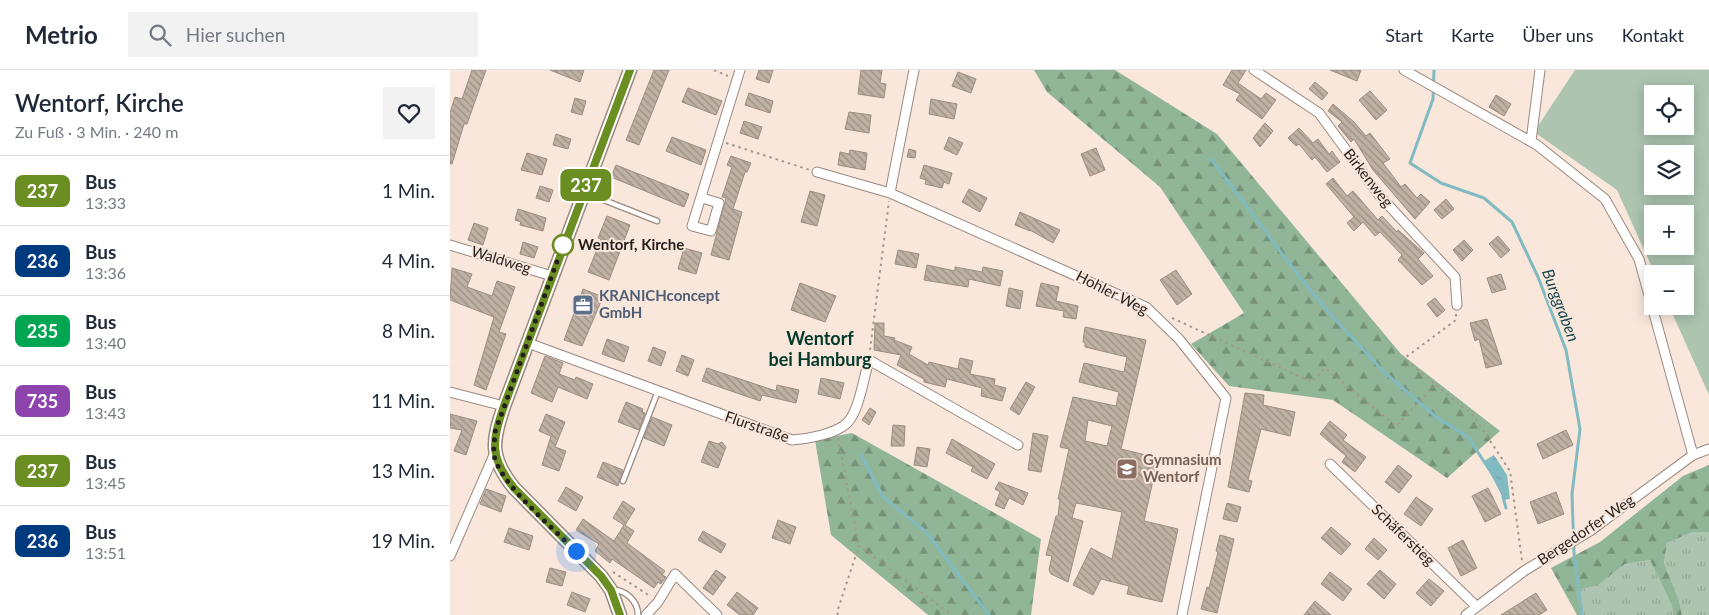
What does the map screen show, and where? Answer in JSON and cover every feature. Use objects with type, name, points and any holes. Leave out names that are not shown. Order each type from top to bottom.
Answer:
[{"type":"main road","points":[[620,615],[611,590],[601,576],[514,488],[503,474],[494,455],[495,432],[504,406],[630,70]]},
{"type":"street","points":[[890,193],[914,70]]},
{"type":"street","name":"Birkenweg","points":[[1254,70],[1255,73],[1319,113],[1379,195],[1454,277],[1458,305]]},
{"type":"street","points":[[1404,70],[1531,141],[1605,199],[1639,259],[1693,455]]},
{"type":"street","points":[[1531,141],[1540,70]]},
{"type":"street","points":[[702,198],[739,75]]},
{"type":"street","name":"Hohler Weg","points":[[817,172],[890,193],[1146,307],[1179,339],[1226,398],[1182,615]]},
{"type":"street","name":"Waldweg","points":[[450,245],[552,276]]},
{"type":"street","name":"Flurstraße","points":[[528,343],[792,440],[818,437],[846,424],[854,413],[869,360]]},
{"type":"street","points":[[869,360],[1018,445]]},
{"type":"street","points":[[450,392],[504,406]]},
{"type":"street","name":"Bergedorfer Weg","points":[[1466,615],[1524,571],[1580,537],[1693,455],[1709,449]]},
{"type":"street","points":[[450,556],[494,455]]},
{"type":"street","name":"Schäferstieg","points":[[1330,464],[1476,606]]},
{"type":"street","points":[[646,615],[658,602],[675,574],[717,615]]},
{"type":"lane","points":[[584,192],[657,221]]},
{"type":"lane","points":[[623,481],[658,390]]},
{"type":"lane","points":[[611,590],[619,590],[628,595],[635,602],[638,615]]},
{"type":"path","points":[[714,70],[739,75]]},
{"type":"path","points":[[719,140],[817,172]]},
{"type":"path","points":[[869,360],[890,193]]},
{"type":"path","points":[[1458,305],[1456,320],[1406,357],[1408,362],[1473,415],[1510,471],[1524,571]]},
{"type":"path","points":[[1164,314],[1312,382],[1326,368],[1396,426],[1436,384]]},
{"type":"path","points":[[836,428],[859,546],[837,612],[838,615]]},
{"type":"path","points":[[859,546],[952,615]]},
{"type":"path","points":[[601,576],[614,572],[658,602]]},
{"type":"green space","points":[[1034,70],[1115,70],[1217,134],[1401,354],[1500,431],[1447,478],[1333,400],[1229,386],[1191,344],[1244,313],[1160,187],[1047,92]]},
{"type":"green space","points":[[1575,70],[1709,70],[1709,395],[1673,315],[1694,315],[1694,265],[1651,265],[1646,255],[1694,255],[1694,205],[1644,205],[1644,250],[1617,190],[1534,132]]},
{"type":"green space","points":[[852,433],[1041,539],[1031,615],[928,615],[831,535],[815,440]]},
{"type":"green space","points":[[1709,465],[1709,532],[1693,532],[1667,543],[1664,563],[1679,600],[1682,615],[1673,615],[1672,606],[1650,560],[1625,564],[1597,586],[1577,590],[1581,615],[1577,615],[1551,568],[1600,542],[1683,476]]},
{"type":"green space","points":[[1693,532],[1709,532],[1709,615],[1682,615],[1679,600],[1664,563],[1667,543]]},
{"type":"green space","points":[[1650,560],[1672,606],[1673,615],[1581,615],[1577,590],[1597,586],[1625,564]]},
{"type":"water","points":[[1494,455],[1507,475],[1510,499],[1504,500],[1484,461]]},
{"type":"building","points":[[472,70],[486,70],[467,124],[464,124],[452,164],[450,164],[450,113],[455,97],[462,99]]},
{"type":"building","points":[[550,70],[584,70],[580,82]]},
{"type":"building","points":[[654,70],[669,70],[639,145],[626,140]]},
{"type":"building","points":[[759,70],[773,70],[769,83],[756,79]]},
{"type":"building","points":[[861,70],[882,70],[880,83],[886,84],[884,98],[858,94]]},
{"type":"building","points":[[1232,70],[1246,70],[1238,83],[1261,99],[1266,93],[1276,100],[1262,119],[1236,100],[1240,94],[1223,85]]},
{"type":"building","points":[[1330,70],[1361,70],[1357,81]]},
{"type":"building","points":[[958,72],[976,79],[971,93],[952,86]]},
{"type":"building","points":[[1315,82],[1328,93],[1322,100],[1309,89]]},
{"type":"building","points":[[688,88],[722,101],[716,115],[682,102]]},
{"type":"building","points":[[1370,91],[1387,110],[1376,120],[1359,100]]},
{"type":"building","points":[[749,93],[773,101],[770,113],[745,105]]},
{"type":"building","points":[[1496,95],[1511,104],[1504,116],[1489,107]]},
{"type":"building","points":[[575,98],[586,101],[582,115],[571,112]]},
{"type":"building","points":[[931,99],[957,104],[954,119],[929,114]]},
{"type":"building","points":[[1333,104],[1354,122],[1366,136],[1370,133],[1390,159],[1383,163],[1401,187],[1405,184],[1417,198],[1421,194],[1430,202],[1415,219],[1373,170],[1354,139],[1351,142],[1338,126],[1342,122],[1328,111]]},
{"type":"building","points":[[849,112],[871,115],[869,133],[845,129]]},
{"type":"building","points":[[744,121],[762,127],[758,139],[740,133]]},
{"type":"building","points":[[1265,123],[1273,131],[1260,147],[1253,138]]},
{"type":"building","points":[[1299,128],[1313,143],[1318,139],[1329,154],[1332,151],[1340,162],[1327,172],[1315,157],[1312,160],[1299,144],[1296,146],[1288,138]]},
{"type":"building","points":[[556,134],[571,139],[568,149],[553,145]]},
{"type":"building","points":[[672,137],[706,150],[701,165],[666,151]]},
{"type":"building","points":[[949,137],[963,143],[957,155],[944,149]]},
{"type":"building","points":[[1096,148],[1105,170],[1090,176],[1081,154]]},
{"type":"building","points":[[909,149],[916,151],[915,158],[907,157]]},
{"type":"building","points":[[850,150],[867,153],[865,170],[838,165],[840,152],[849,154]]},
{"type":"building","points":[[527,153],[547,159],[542,175],[521,170]]},
{"type":"building","points":[[731,156],[751,163],[747,172],[745,172],[733,209],[742,212],[729,260],[711,255],[726,198],[722,197],[732,167],[727,165]]},
{"type":"building","points":[[616,165],[689,194],[684,207],[611,177]]},
{"type":"building","points":[[924,165],[952,173],[949,184],[944,182],[942,188],[925,184],[926,180],[920,178]]},
{"type":"building","points":[[1333,178],[1347,196],[1353,191],[1378,220],[1382,216],[1397,232],[1398,230],[1424,253],[1418,259],[1433,276],[1422,285],[1398,260],[1402,255],[1380,232],[1375,236],[1363,222],[1354,231],[1347,223],[1354,217],[1326,184]]},
{"type":"building","points":[[540,186],[553,190],[549,202],[536,198]]},
{"type":"building","points":[[969,189],[987,198],[980,212],[962,202]]},
{"type":"building","points":[[810,191],[825,195],[817,226],[801,222]]},
{"type":"building","points":[[1446,199],[1454,209],[1442,219],[1434,210]]},
{"type":"building","points":[[518,209],[546,218],[543,231],[520,225],[521,222],[515,220]]},
{"type":"building","points":[[1020,212],[1060,230],[1053,243],[1030,230],[1015,225]]},
{"type":"building","points":[[607,216],[630,225],[609,280],[588,272],[601,239],[598,238]]},
{"type":"building","points":[[474,223],[488,228],[483,245],[468,240]]},
{"type":"building","points":[[1498,236],[1510,250],[1501,258],[1489,244]]},
{"type":"building","points":[[1464,240],[1473,250],[1462,261],[1453,250]]},
{"type":"building","points":[[523,242],[538,247],[534,258],[520,254]]},
{"type":"building","points":[[684,248],[702,253],[696,274],[678,269]]},
{"type":"building","points":[[898,250],[919,254],[916,268],[895,264]]},
{"type":"building","points":[[927,265],[955,271],[955,267],[982,272],[983,267],[1003,271],[1000,286],[969,279],[968,287],[924,280]]},
{"type":"building","points":[[452,268],[472,274],[467,287],[492,296],[497,281],[515,287],[499,332],[506,334],[486,390],[474,385],[494,317],[450,300]]},
{"type":"building","points":[[1176,270],[1192,294],[1177,305],[1160,280]]},
{"type":"building","points":[[1501,274],[1506,289],[1492,293],[1487,278]]},
{"type":"building","points":[[800,283],[836,296],[825,322],[791,310]]},
{"type":"building","points":[[1041,283],[1059,287],[1056,301],[1078,306],[1076,319],[1063,317],[1064,311],[1036,306]]},
{"type":"building","points":[[1009,288],[1023,291],[1020,309],[1006,306]]},
{"type":"building","points":[[583,289],[603,297],[582,346],[564,340]]},
{"type":"building","points":[[1435,298],[1445,310],[1437,317],[1427,304]]},
{"type":"building","points":[[1487,319],[1502,364],[1486,368],[1479,339],[1475,341],[1470,323]]},
{"type":"building","points":[[875,323],[884,323],[884,336],[895,338],[894,340],[912,347],[909,354],[928,365],[929,362],[958,369],[960,358],[973,361],[970,374],[995,379],[994,385],[1006,388],[1002,401],[981,396],[982,388],[947,379],[945,387],[924,382],[924,379],[897,365],[901,355],[874,350]]},
{"type":"building","name":"Gymnasium Wentorf","points":[[1085,327],[1146,340],[1121,449],[1158,458],[1144,521],[1178,529],[1162,602],[1127,594],[1129,586],[1101,579],[1093,595],[1073,585],[1091,548],[1112,559],[1122,512],[1076,503],[1072,518],[1083,521],[1068,582],[1051,574],[1049,570],[1052,556],[1046,555],[1056,516],[1058,516],[1060,499],[1058,499],[1069,449],[1060,447],[1073,397],[1116,406],[1119,392],[1079,382],[1084,363],[1124,372],[1127,357],[1085,347],[1083,342]],"holes":[[[1088,420],[1112,426],[1107,446],[1085,441]]]},
{"type":"building","points":[[607,339],[629,347],[624,362],[602,354]]},
{"type":"building","points":[[653,347],[666,352],[661,366],[648,361]]},
{"type":"building","points":[[682,355],[694,360],[688,376],[676,371]]},
{"type":"building","points":[[545,356],[563,363],[559,374],[575,380],[576,377],[593,384],[587,399],[558,387],[552,402],[531,393]]},
{"type":"building","points":[[707,368],[776,391],[777,385],[799,390],[796,403],[762,395],[760,401],[702,381]]},
{"type":"building","points":[[821,378],[844,383],[840,399],[818,394]]},
{"type":"building","points":[[1026,382],[1035,387],[1019,415],[1010,409]]},
{"type":"building","points":[[1245,393],[1264,395],[1263,405],[1295,412],[1290,436],[1261,429],[1248,480],[1252,481],[1249,492],[1228,487]]},
{"type":"building","points":[[626,402],[643,409],[642,412],[645,413],[639,430],[618,422]]},
{"type":"building","points":[[870,408],[876,412],[869,425],[862,420]]},
{"type":"building","points":[[450,414],[477,421],[466,455],[454,451],[462,430],[450,428]]},
{"type":"building","points":[[546,414],[565,422],[555,447],[566,451],[559,471],[542,465],[551,436],[539,431]]},
{"type":"building","points":[[652,417],[672,425],[664,446],[644,438]]},
{"type":"building","points":[[1330,421],[1347,435],[1343,440],[1366,457],[1355,472],[1342,462],[1346,456],[1320,434]]},
{"type":"building","points":[[893,425],[905,426],[904,446],[891,446]]},
{"type":"building","points":[[1566,430],[1573,445],[1543,459],[1537,444]]},
{"type":"building","points":[[1033,433],[1048,436],[1041,472],[1028,470]]},
{"type":"building","points":[[952,439],[995,464],[987,479],[971,471],[973,467],[946,453]]},
{"type":"building","points":[[709,441],[718,444],[722,442],[726,447],[718,468],[701,462]]},
{"type":"building","points":[[917,447],[930,449],[927,467],[914,465]]},
{"type":"building","points":[[603,462],[623,470],[618,486],[597,477]]},
{"type":"building","points":[[1398,465],[1412,476],[1399,493],[1385,482]]},
{"type":"building","points":[[999,482],[1028,493],[1023,505],[1009,498],[1004,509],[995,505],[1000,492],[995,489]]},
{"type":"building","points":[[566,487],[583,497],[576,511],[558,501]]},
{"type":"building","points":[[1488,488],[1501,514],[1485,522],[1472,496]]},
{"type":"building","points":[[486,489],[506,496],[501,512],[480,504]]},
{"type":"building","points":[[1556,492],[1564,514],[1538,524],[1530,502]]},
{"type":"building","points":[[1416,497],[1433,509],[1421,526],[1404,514]]},
{"type":"building","points":[[623,501],[635,509],[625,525],[634,531],[627,543],[665,571],[662,575],[666,577],[661,584],[658,582],[654,588],[612,559],[610,563],[595,551],[599,544],[576,530],[583,519],[614,541],[624,525],[613,518]]},
{"type":"building","points":[[1227,503],[1241,507],[1237,522],[1223,519]]},
{"type":"building","points":[[778,520],[796,527],[790,544],[772,538]]},
{"type":"building","points":[[1331,527],[1351,544],[1341,555],[1321,538]]},
{"type":"building","points":[[509,528],[533,536],[529,550],[504,542]]},
{"type":"building","points":[[703,531],[726,544],[721,553],[698,540]]},
{"type":"building","points":[[1220,535],[1234,539],[1217,613],[1201,609],[1207,587],[1209,588]]},
{"type":"building","points":[[1374,538],[1387,550],[1378,560],[1365,549]]},
{"type":"building","points":[[1463,540],[1477,568],[1461,576],[1448,548]]},
{"type":"building","points":[[550,568],[566,572],[562,586],[546,582]]},
{"type":"building","points":[[716,570],[726,577],[713,595],[703,588]]},
{"type":"building","points":[[1380,570],[1396,584],[1384,599],[1367,584]]},
{"type":"building","points":[[1330,572],[1352,589],[1343,601],[1321,584]]},
{"type":"building","points":[[1429,579],[1444,591],[1431,606],[1416,593]]},
{"type":"building","points":[[572,592],[590,599],[585,612],[567,605]]},
{"type":"building","points":[[737,592],[758,608],[753,615],[740,615],[727,605]]},
{"type":"building","points":[[1536,593],[1547,610],[1539,615],[1501,615]]},
{"type":"building","points":[[1315,601],[1331,615],[1304,615]]},
{"type":"waterway","name":"Burggraben","points":[[1434,70],[1433,99],[1410,163],[1441,183],[1484,198],[1512,222],[1538,277],[1566,350],[1580,429],[1572,494],[1574,553],[1582,615]]},
{"type":"waterway","points":[[1211,159],[1298,275],[1331,315],[1384,372],[1436,417],[1468,437],[1496,480]]},
{"type":"waterway","points":[[861,455],[883,497],[926,532],[989,615]]},
{"type":"waterway","points":[[1503,497],[1506,508]]},
{"type":"bus line","name":"237","points":[[620,615],[611,590],[601,576],[514,488],[503,474],[494,455],[495,432],[504,406],[630,70]]},
{"type":"place","name":"Wentorf, Kirche","points":[[563,245]]},
{"type":"place","name":"KRANICHconcept GmbH","points":[[583,305]]},
{"type":"place","name":"Gymnasium Wentorf","points":[[1127,469]]},
{"type":"district","name":"Wentorf bei Hamburg","points":[[820,349]]},
{"type":"route","points":[[563,245],[495,432],[494,455],[503,474],[514,488],[576,551]]}]
